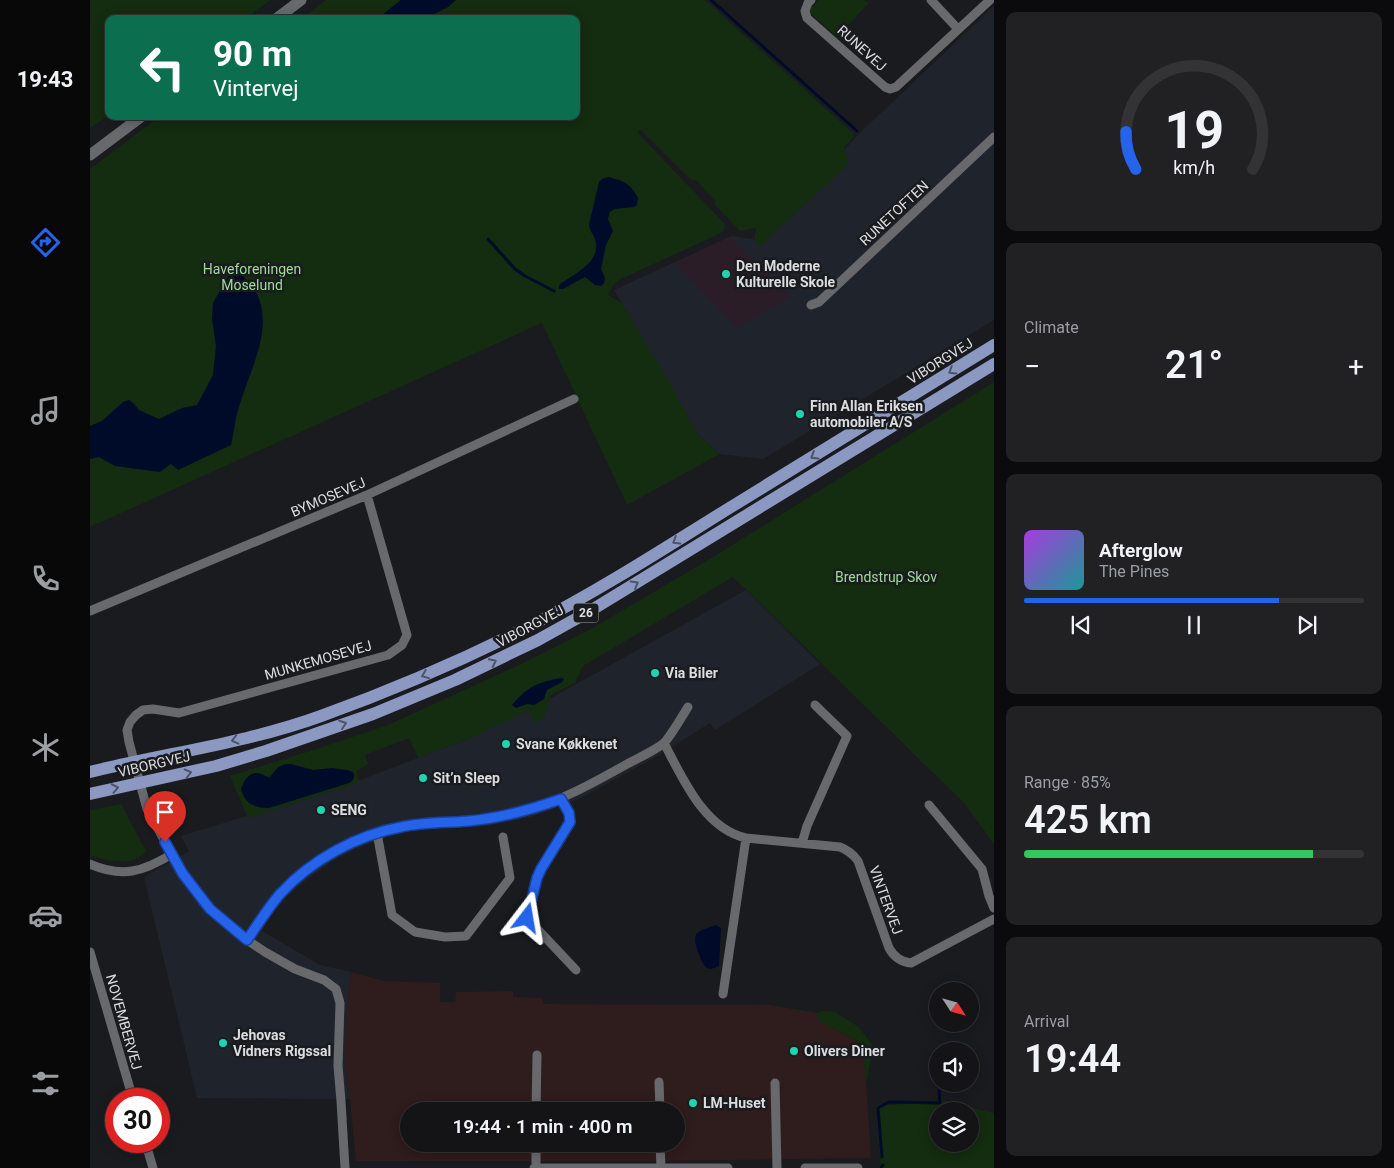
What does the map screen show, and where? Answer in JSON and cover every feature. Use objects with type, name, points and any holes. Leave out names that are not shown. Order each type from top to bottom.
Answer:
[{"type":"main road","name":"VIBORGVEJ","points":[[90,772],[230,741],[318,717],[386,692],[531,626],[613,580],[994,345]]},
{"type":"main road","name":"VIBORGVEJ","points":[[90,794],[216,766],[274,748],[373,714],[455,680],[538,640],[598,606],[994,364]]},
{"type":"street","points":[[281,15],[301,0]]},
{"type":"street","name":"RUNEVEJ","points":[[811,0],[804,11],[807,18],[890,90],[896,88],[990,0]]},
{"type":"street","points":[[931,0],[958,29]]},
{"type":"street","points":[[90,154],[137,120]]},
{"type":"street","name":"RUNETOFTEN","points":[[811,305],[819,302],[994,137]]},
{"type":"street","name":"BYMOSEVEJ","points":[[90,611],[367,495],[574,399]]},
{"type":"street","name":"MUNKEMOSEVEJ","points":[[134,762],[128,730],[130,722],[144,710],[153,709],[179,713],[388,655],[402,645],[407,635],[367,495]]},
{"type":"street","points":[[802,843],[807,826],[847,736],[815,705]]},
{"type":"street","points":[[247,940],[280,894],[295,879],[327,856],[345,846],[377,833],[402,826],[504,816],[524,812],[561,799],[589,786],[664,743],[688,707]]},
{"type":"street","name":"VINTERVEJ","points":[[664,743],[708,816],[730,834],[746,838],[840,847],[853,854],[858,861],[889,948],[892,954],[902,961],[911,963],[994,919]]},
{"type":"street","points":[[134,762],[147,809],[183,874],[210,909],[247,940],[281,962],[324,980],[336,989],[340,1003],[338,1066],[345,1168]]},
{"type":"street","points":[[561,799],[569,813],[570,822],[541,869],[527,918],[576,970]]},
{"type":"street","points":[[929,805],[982,869],[994,908]]},
{"type":"street","points":[[377,833],[392,916],[415,932],[445,937],[466,936],[510,878],[503,837]]},
{"type":"street","points":[[723,994],[746,838]]},
{"type":"street","points":[[90,864],[105,870],[126,872],[157,864],[172,854]]},
{"type":"street","name":"NOVEMBERVEJ","points":[[90,952],[130,1088]]},
{"type":"street","points":[[536,1102],[537,1055]]},
{"type":"street","points":[[659,1082],[660,1102]]},
{"type":"street","points":[[775,1083],[776,1168]]},
{"type":"street","points":[[536,1152],[535,1168],[728,1168]]},
{"type":"street","points":[[660,1152],[661,1167]]},
{"type":"street","points":[[149,1153],[153,1168]]},
{"type":"street","points":[[805,1168],[856,1168]]},
{"type":"shaded area","points":[[994,6],[994,320],[763,459],[720,454],[699,436],[614,290],[732,236],[758,240],[863,130]]},
{"type":"shaded area","name":"Den Moderne Kulturelle Skole","points":[[729,237],[790,297],[737,328],[675,263]]},
{"type":"shaded area","points":[[746,590],[820,664],[715,730],[710,723],[659,755],[581,798],[531,817],[487,826],[420,829],[390,836],[357,848],[331,862],[286,897],[262,931],[320,965],[351,972],[345,1034],[345,1066],[350,1099],[197,1098],[144,877],[189,851],[181,836],[350,784],[470,738],[551,698]]},
{"type":"shaded area","points":[[351,972],[384,981],[440,983],[440,1002],[455,1002],[456,992],[513,991],[513,997],[543,998],[543,1004],[770,1005],[817,1013],[819,1020],[859,1042],[864,1053],[871,1158],[662,1161],[356,1161],[345,1066],[345,1034]]},
{"type":"green space","points":[[90,0],[271,0],[250,15],[105,15],[105,118],[90,128]]},
{"type":"green space","points":[[326,0],[401,0],[382,15],[306,15]]},
{"type":"green space","name":"Haveforeningen Moselund","points":[[456,0],[705,0],[853,133],[853,138],[844,148],[849,164],[760,246],[754,238],[756,228],[740,231],[715,205],[715,201],[696,180],[691,180],[641,130],[637,132],[725,224],[724,230],[621,279],[613,285],[608,295],[622,303],[699,436],[720,454],[627,505],[542,323],[90,527],[90,169],[155,120],[580,120],[580,15],[432,15],[448,7]]},
{"type":"green space","points":[[819,0],[864,0],[869,3],[837,37],[808,11]]},
{"type":"green space","name":"Brendstrup Skov","points":[[994,382],[994,844],[964,803],[733,577],[583,666],[575,683],[551,695],[544,718],[535,723],[528,711],[470,738],[418,758],[409,738],[365,755],[368,764],[357,771],[359,783],[248,818],[230,776],[388,725],[521,664],[591,629],[713,557]]},
{"type":"green space","points":[[121,804],[146,851],[136,859],[129,861],[106,860],[93,856],[90,858],[90,810]]},
{"type":"green space","points":[[824,1011],[835,1012],[859,1027],[873,1046],[866,1086],[864,1053],[859,1042],[818,1020],[817,1013]]},
{"type":"green space","points":[[929,1102],[929,1152],[979,1152],[979,1109],[994,1113],[994,1168],[881,1168],[876,1106]]},
{"type":"water","points":[[401,0],[456,0],[448,7],[432,15],[382,15]]},
{"type":"water","points":[[608,177],[626,183],[638,198],[637,205],[634,207],[615,209],[610,212],[608,219],[613,231],[606,245],[601,269],[605,278],[604,283],[601,286],[595,285],[585,277],[563,289],[559,289],[560,284],[584,268],[593,257],[596,243],[589,225],[599,182]]},
{"type":"water","points":[[237,270],[257,294],[262,308],[263,322],[258,351],[238,412],[231,445],[178,470],[171,464],[160,472],[115,466],[99,457],[90,459],[90,426],[102,421],[123,402],[129,400],[139,410],[159,419],[182,408],[197,405],[213,375],[216,346],[212,319],[213,303],[231,271]]},
{"type":"water","points":[[561,678],[564,679],[562,682],[547,690],[544,699],[536,704],[527,704],[516,708],[512,705],[534,686]]},
{"type":"water","points":[[286,764],[313,770],[332,768],[347,770],[353,772],[354,777],[349,783],[269,808],[255,806],[248,802],[241,789],[247,778],[255,773],[270,777],[278,767]]},
{"type":"water","points":[[716,925],[721,928],[719,966],[711,969],[705,967],[700,958],[695,937],[702,930]]},
{"type":"waterway","points":[[711,0],[857,131]]},
{"type":"waterway","points":[[488,239],[515,269],[554,291]]},
{"type":"waterway","points":[[882,1157],[878,1108],[889,1102],[940,1103],[939,1092]]},
{"type":"place","name":"Den Moderne Kulturelle Skole","points":[[726,274]]},
{"type":"place","name":"Finn Allan Eriksen automobiler A/S","points":[[800,414]]},
{"type":"place","name":"Via Biler","points":[[655,673]]},
{"type":"place","name":"Svane Køkkenet","points":[[506,744]]},
{"type":"place","name":"Sit’n Sleep","points":[[423,778]]},
{"type":"place","name":"SENG","points":[[321,810]]},
{"type":"place","name":"Jehovas Vidners Rigssal","points":[[223,1043]]},
{"type":"place","name":"Olivers Diner","points":[[794,1051]]},
{"type":"place","name":"LM-Huset","points":[[693,1103]]},
{"type":"route","points":[[165,842],[183,874],[210,909],[247,940],[280,894],[295,879],[327,856],[362,838],[402,826],[504,816],[524,812],[561,799],[569,813],[570,822],[541,869],[527,918]]}]
